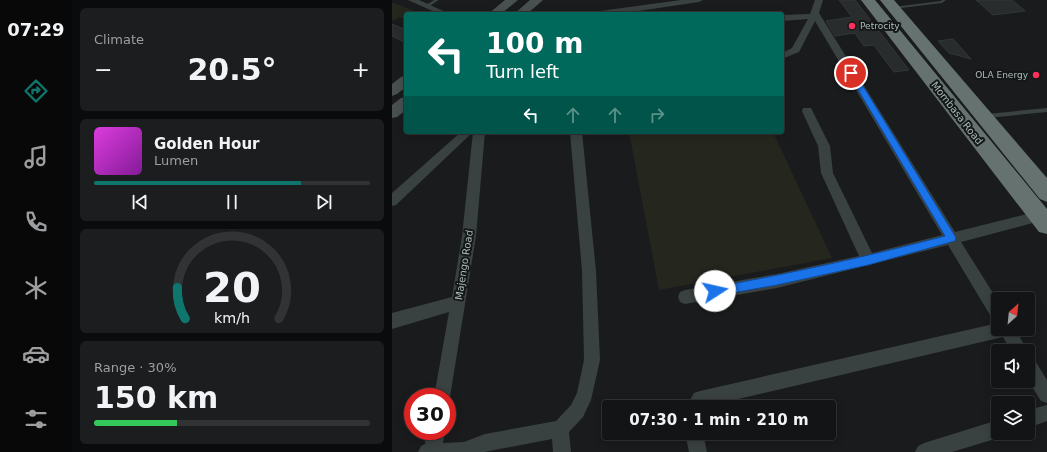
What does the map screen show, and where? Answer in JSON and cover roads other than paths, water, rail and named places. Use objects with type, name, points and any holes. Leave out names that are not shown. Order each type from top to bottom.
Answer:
[{"type":"highway","name":"Mombasa Road","points":[[868,0],[1043,220]]},
{"type":"highway","name":"Mombasa Road","points":[[890,4],[1047,193]]},
{"type":"main road","points":[[496,12],[512,0]]},
{"type":"main road","points":[[521,12],[537,0]]},
{"type":"main road","points":[[392,91],[404,82]]},
{"type":"main road","points":[[392,113],[404,104]]},
{"type":"street","points":[[412,0],[441,12]]},
{"type":"street","points":[[614,12],[699,0]]},
{"type":"street","points":[[784,55],[796,50],[803,39],[819,0]]},
{"type":"street","points":[[784,18],[814,15]]},
{"type":"street","points":[[814,15],[991,304]]},
{"type":"street","points":[[807,111],[824,147],[824,164],[827,173],[868,260]]},
{"type":"street","points":[[392,202],[466,134]]},
{"type":"street","name":"Majengo Road","points":[[444,388],[469,236],[479,134]]},
{"type":"street","points":[[434,440],[431,452],[464,451],[485,443],[560,429],[577,411],[585,394],[592,360],[589,271],[576,134]]},
{"type":"street","points":[[685,297],[777,281],[868,260],[951,238],[1043,220]]},
{"type":"street","points":[[392,321],[459,302]]},
{"type":"street","points":[[699,400],[991,332]]},
{"type":"street","points":[[1035,376],[1047,396]]},
{"type":"street","points":[[1035,417],[1047,413]]},
{"type":"street","points":[[560,429],[562,452]]},
{"type":"street","points":[[924,452],[991,431]]},
{"type":"street","points":[[695,440],[698,452]]},
{"type":"lane","points":[[427,6],[437,0]]},
{"type":"lane","points":[[890,4],[942,2],[944,0]]},
{"type":"lane","points":[[984,117],[1047,110]]},
{"type":"place","name":"Petrocity","points":[[852,26]]},
{"type":"place","name":"OLA Energy","points":[[1036,75]]}]
